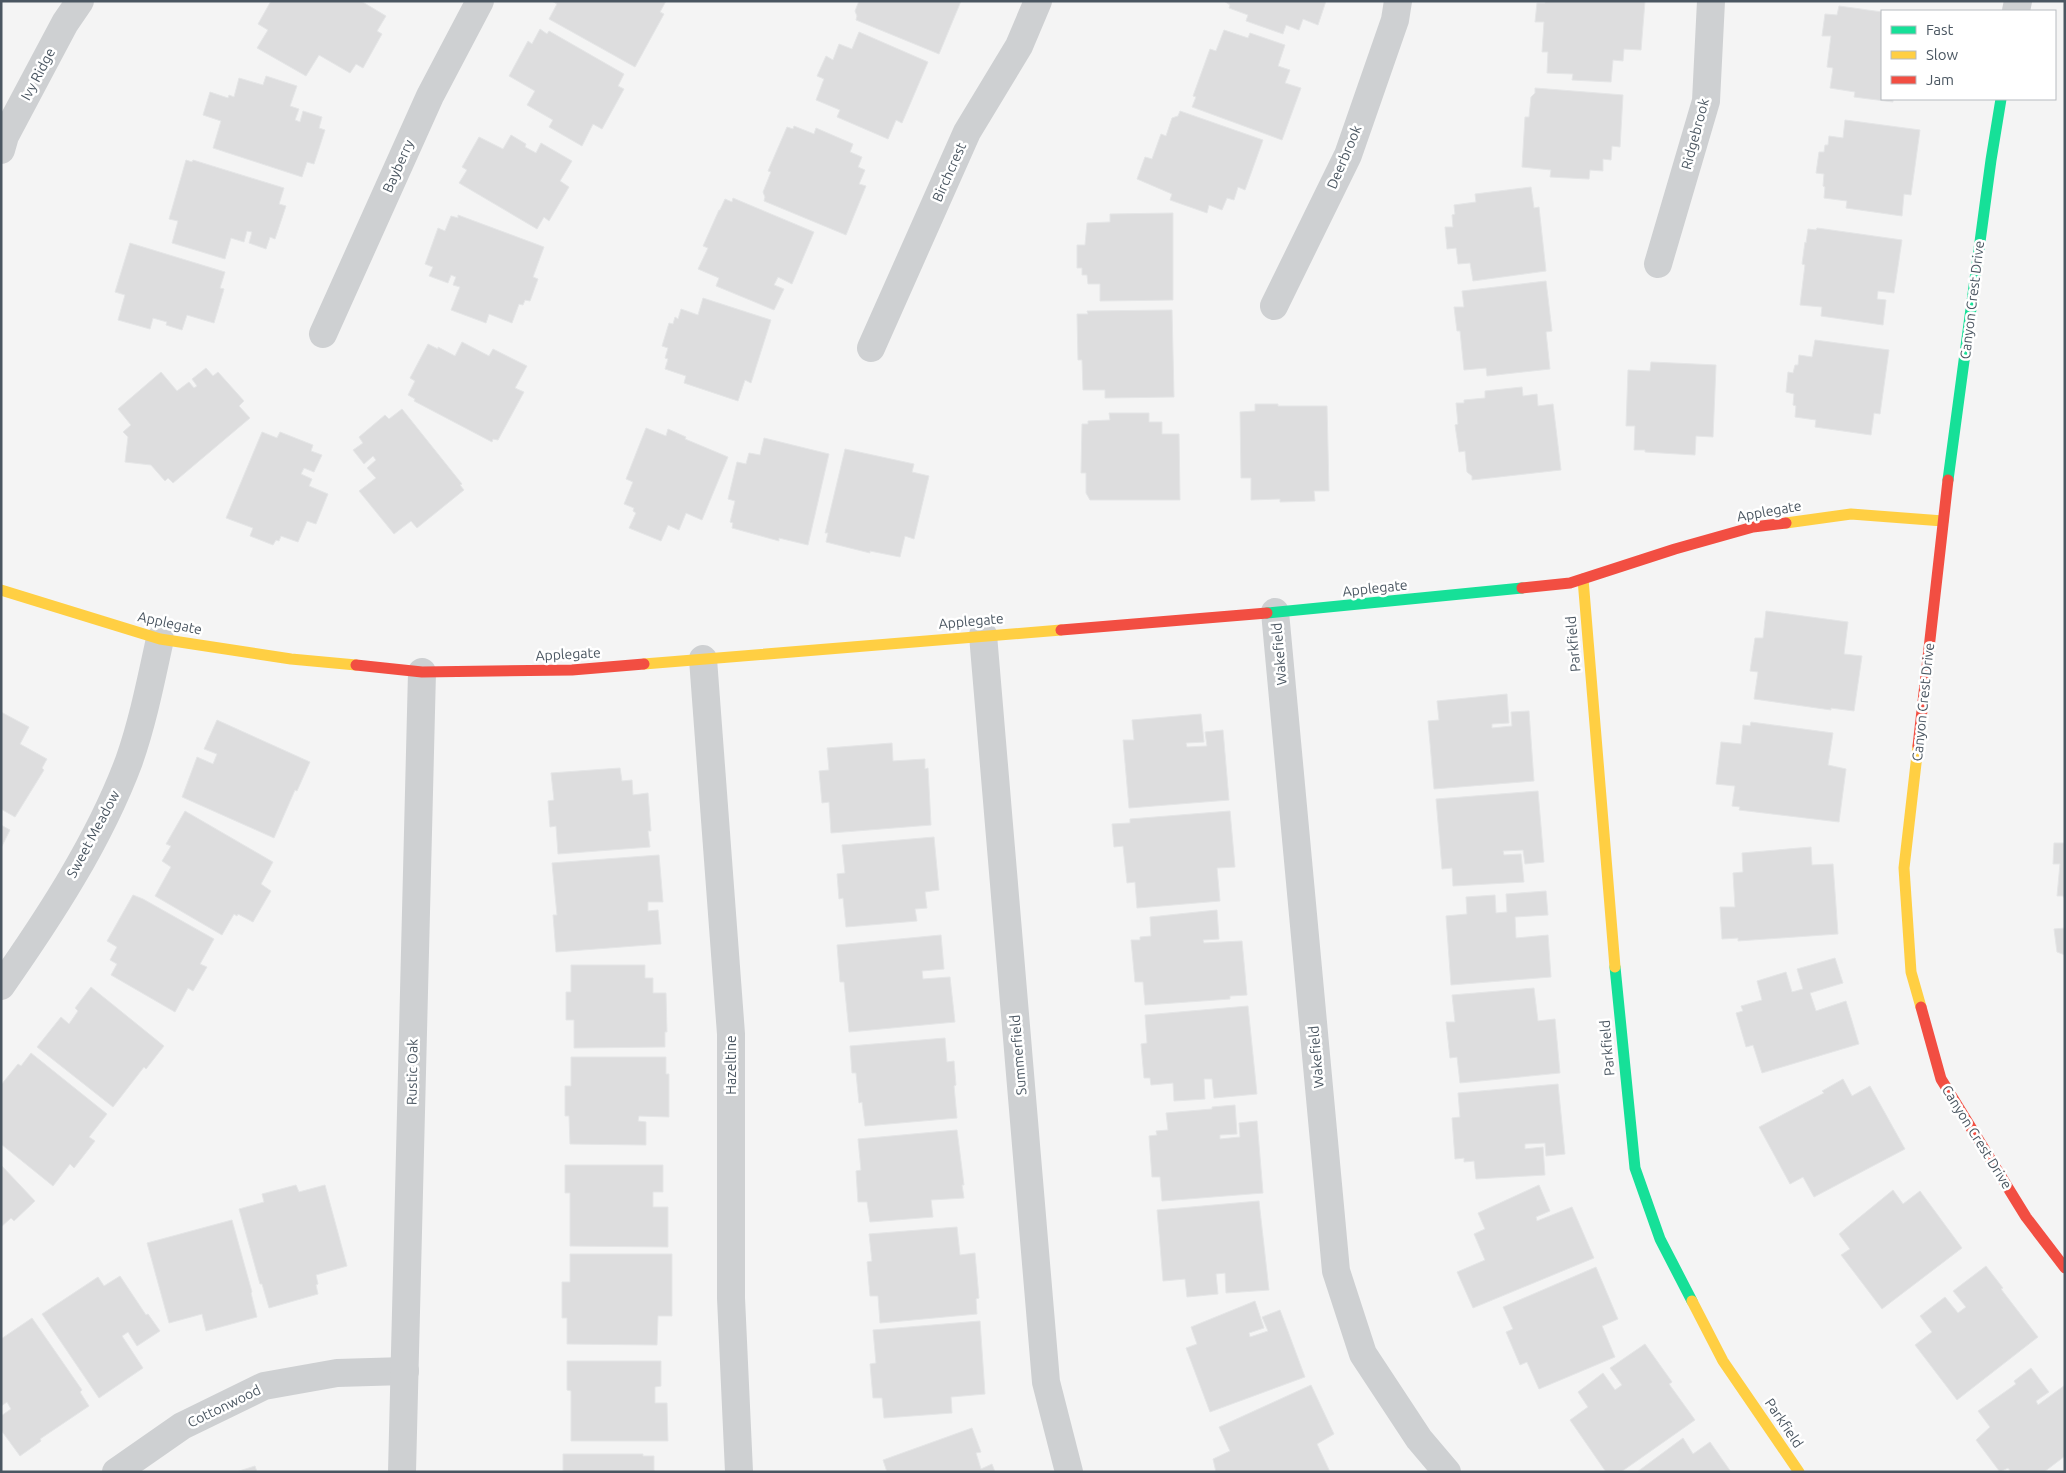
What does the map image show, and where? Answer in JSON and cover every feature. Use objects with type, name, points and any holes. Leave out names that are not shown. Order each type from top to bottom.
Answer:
[{"type":"street","name":"Ivy Ridge","points":[[1,150],[5,136],[60,32],[80,1]]},
{"type":"street","name":"Bayberry","points":[[323,334],[430,96],[480,1]]},
{"type":"street","name":"Birchcrest","points":[[871,348],[966,132],[1019,46],[1038,1]]},
{"type":"street","name":"Deerbrook","points":[[1274,306],[1348,155],[1395,20],[1398,1]]},
{"type":"street","name":"Ridgebrook","points":[[1658,264],[1706,101],[1711,1]]},
{"type":"street","name":"Canyon Crest Drive","points":[[2001,100],[1991,160],[1943,521],[1904,868],[1911,972],[1941,1079],[2026,1217],[2065,1268]]},
{"type":"street","name":"Applegate","points":[[1,590],[160,639],[291,659],[422,672],[572,670],[1275,612],[1570,583],[1675,549],[1753,527],[1851,514],[1943,521]]},
{"type":"street","name":"Parkfield","points":[[1583,579],[1622,1049],[1635,1168],[1660,1239],[1723,1361],[1799,1472]]},
{"type":"street","name":"Wakefield","points":[[1275,612],[1336,1271],[1363,1354],[1419,1439],[1447,1472]]},
{"type":"street","name":"Summerfield","points":[[983,635],[1046,1382],[1069,1472]]},
{"type":"street","name":"Sweet Meadow","points":[[1,986],[37,935],[107,812],[129,760],[148,695],[160,639]]},
{"type":"street","name":"Hazeltine","points":[[703,659],[731,1034],[730,1298],[739,1472]]},
{"type":"street","name":"Rustic Oak","points":[[402,1472],[422,672]]},
{"type":"street","name":"Cottonwood","points":[[116,1472],[182,1426],[264,1386],[337,1373],[405,1371]]},
{"type":"building","points":[[271,1],[361,1],[386,16],[377,31],[382,34],[363,68],[356,64],[350,73],[319,55],[306,76],[257,48],[268,30],[258,24]]},
{"type":"building","points":[[552,1],[666,1],[660,12],[664,14],[635,67],[549,19],[557,4]]},
{"type":"building","points":[[859,1],[961,1],[939,54],[856,20],[855,11]]},
{"type":"building","points":[[1224,1],[1326,1],[1318,25],[1303,19],[1299,30],[1286,25],[1283,34],[1246,21],[1248,15],[1229,8],[1230,5]]},
{"type":"building","points":[[1545,1],[1645,1],[1641,50],[1624,49],[1623,61],[1613,60],[1611,82],[1572,80],[1573,74],[1547,73],[1548,52],[1542,52],[1544,22],[1535,22],[1537,3],[1545,3]]},
{"type":"building","points":[[1839,6],[1881,12],[1881,100],[1893,100],[1893,102],[1854,97],[1855,92],[1830,88],[1833,68],[1827,67],[1831,36],[1822,36],[1825,14],[1837,15]]},
{"type":"building","points":[[540,29],[547,34],[549,31],[624,74],[618,86],[624,89],[602,129],[593,124],[582,146],[549,127],[553,120],[527,105],[535,91],[509,76],[528,41],[532,44]]},
{"type":"building","points":[[1224,30],[1248,38],[1250,33],[1285,45],[1278,66],[1290,70],[1285,83],[1301,88],[1282,140],[1192,107],[1196,97],[1193,96],[1210,49],[1216,51]]},
{"type":"building","points":[[859,32],[928,62],[902,123],[896,120],[888,139],[837,117],[840,110],[816,100],[824,79],[817,76],[826,56],[833,60],[839,44],[852,49]]},
{"type":"building","points":[[266,76],[297,86],[290,106],[299,109],[295,120],[300,122],[303,111],[322,117],[319,128],[325,130],[314,164],[307,162],[302,177],[213,148],[221,121],[203,115],[210,92],[228,98],[229,95],[234,97],[239,78],[263,85]]},
{"type":"building","points":[[1535,88],[1623,95],[1620,147],[1612,146],[1611,160],[1603,159],[1603,171],[1590,170],[1589,179],[1550,177],[1551,170],[1522,167],[1525,117],[1529,117],[1531,97],[1535,93]]},
{"type":"building","points":[[1180,111],[1263,140],[1245,190],[1238,187],[1234,200],[1227,198],[1222,210],[1209,205],[1207,213],[1170,200],[1172,194],[1137,179],[1145,157],[1152,159],[1161,134],[1166,136],[1172,118],[1178,116]]},
{"type":"building","points":[[1845,120],[1920,130],[1911,195],[1904,194],[1902,216],[1846,208],[1847,201],[1824,198],[1824,174],[1816,173],[1819,152],[1824,152],[1825,145],[1828,145],[1829,136],[1843,138]]},
{"type":"building","points":[[794,126],[814,134],[816,128],[853,144],[850,152],[862,157],[858,167],[865,170],[859,184],[866,186],[846,235],[764,201],[763,192],[771,172],[768,171],[787,127],[793,129]]},
{"type":"building","points":[[511,135],[526,144],[525,147],[536,153],[541,143],[572,161],[560,181],[569,187],[549,221],[544,217],[537,229],[459,183],[467,170],[462,167],[479,137],[503,149]]},
{"type":"building","points":[[186,160],[192,162],[193,160],[284,188],[279,204],[286,206],[275,239],[270,237],[266,249],[249,243],[252,232],[247,231],[244,242],[231,238],[225,259],[172,243],[178,221],[169,219]]},
{"type":"building","points":[[1531,187],[1534,208],[1539,207],[1546,271],[1473,281],[1470,263],[1458,264],[1456,248],[1447,249],[1445,227],[1453,227],[1452,215],[1455,214],[1454,205],[1476,202],[1475,194]]},
{"type":"building","points":[[733,198],[814,232],[792,284],[778,277],[774,285],[784,289],[774,310],[716,286],[719,278],[698,269],[708,248],[703,246],[719,210],[725,199],[732,202]]},
{"type":"building","points":[[1173,213],[1173,300],[1100,301],[1100,284],[1088,284],[1087,275],[1082,275],[1082,268],[1077,268],[1077,245],[1085,245],[1087,223],[1110,222],[1110,214]]},
{"type":"building","points":[[458,215],[544,247],[533,277],[538,279],[530,301],[525,300],[523,305],[519,304],[512,323],[489,314],[486,323],[451,310],[460,287],[453,285],[456,277],[451,275],[448,283],[429,276],[433,267],[425,264],[438,228],[445,231],[451,216],[458,218]]},
{"type":"building","points":[[1817,228],[1902,240],[1894,293],[1878,291],[1877,299],[1886,300],[1883,325],[1821,316],[1822,307],[1800,305],[1805,265],[1802,264],[1805,242],[1808,229],[1816,230]]},
{"type":"building","points":[[130,243],[225,272],[220,288],[224,289],[214,323],[187,315],[182,330],[166,325],[167,322],[153,318],[150,329],[118,320],[125,295],[115,292]]},
{"type":"building","points":[[1546,281],[1552,331],[1546,332],[1550,369],[1487,376],[1486,368],[1464,370],[1460,331],[1457,331],[1454,307],[1464,307],[1462,291]]},
{"type":"building","points":[[703,298],[771,320],[751,383],[745,380],[738,401],[684,383],[686,376],[665,369],[668,359],[665,358],[668,348],[662,346],[669,323],[673,324],[675,317],[678,319],[681,309],[698,315]]},
{"type":"building","points":[[1172,310],[1174,397],[1105,398],[1105,390],[1083,390],[1082,360],[1078,360],[1077,314],[1088,314],[1087,311]]},
{"type":"building","points":[[1815,340],[1889,350],[1880,414],[1874,413],[1871,435],[1815,427],[1816,420],[1795,417],[1794,394],[1786,392],[1788,372],[1793,373],[1795,365],[1798,365],[1799,355],[1812,357]]},
{"type":"building","points":[[462,342],[489,356],[493,349],[527,366],[515,388],[524,392],[498,440],[493,439],[492,442],[414,401],[415,399],[408,395],[415,381],[410,378],[428,344],[455,356]]},
{"type":"building","points":[[1651,362],[1716,365],[1713,437],[1696,436],[1695,455],[1634,450],[1635,426],[1626,426],[1628,370],[1650,371]]},
{"type":"building","points":[[206,368],[213,376],[218,372],[244,401],[239,406],[250,418],[173,483],[168,478],[165,481],[151,465],[125,462],[128,437],[123,432],[131,425],[118,409],[161,372],[177,391],[189,382],[194,388],[197,386],[192,379]]},
{"type":"building","points":[[1522,387],[1523,396],[1537,394],[1538,406],[1553,404],[1561,470],[1472,480],[1472,476],[1467,472],[1465,451],[1459,452],[1455,425],[1458,424],[1456,403],[1464,403],[1464,400],[1485,398],[1485,391]]},
{"type":"building","points":[[1255,404],[1327,406],[1329,491],[1314,491],[1315,501],[1280,502],[1280,499],[1251,500],[1251,478],[1241,478],[1240,412],[1255,411]]},
{"type":"building","points":[[402,409],[462,484],[460,485],[464,490],[417,528],[411,521],[394,534],[359,491],[376,478],[367,468],[376,460],[373,456],[364,464],[353,450],[363,443],[359,437],[385,415],[389,419]]},
{"type":"building","points":[[1109,413],[1149,413],[1149,422],[1162,422],[1162,434],[1179,434],[1180,500],[1090,500],[1086,493],[1086,473],[1081,473],[1082,424],[1088,424],[1088,421],[1110,420]]},
{"type":"building","points":[[646,428],[666,436],[668,429],[686,437],[685,439],[728,457],[702,520],[686,513],[679,530],[668,525],[661,541],[629,528],[636,513],[633,511],[634,508],[624,504],[633,482],[626,479]]},
{"type":"building","points":[[262,432],[277,438],[280,432],[313,445],[311,451],[322,455],[314,472],[304,468],[301,474],[312,479],[309,486],[328,494],[316,524],[307,521],[298,542],[281,536],[279,541],[276,540],[273,545],[250,536],[253,528],[226,518]]},
{"type":"building","points":[[764,438],[829,454],[808,545],[779,538],[779,541],[732,528],[733,523],[730,522],[735,501],[728,499],[737,462],[746,464],[749,453],[760,455]]},
{"type":"building","points":[[845,449],[914,464],[912,472],[929,476],[914,539],[905,536],[900,557],[870,551],[870,553],[826,542],[828,533],[825,533]]},
{"type":"building","points":[[1766,611],[1848,622],[1844,654],[1862,656],[1854,711],[1831,708],[1831,710],[1754,699],[1758,672],[1750,671],[1755,638],[1763,638]]},
{"type":"building","points":[[1507,694],[1509,723],[1492,724],[1492,728],[1512,726],[1511,712],[1529,711],[1534,781],[1434,789],[1428,721],[1439,720],[1437,701]]},
{"type":"building","points":[[1,712],[29,727],[20,744],[47,759],[42,768],[44,770],[15,817],[1,809]]},
{"type":"building","points":[[1201,714],[1204,742],[1186,743],[1187,747],[1207,746],[1205,732],[1223,730],[1229,800],[1129,808],[1123,740],[1134,740],[1132,720]]},
{"type":"building","points":[[217,720],[310,762],[297,791],[295,790],[274,838],[182,797],[197,757],[213,764],[217,754],[204,749]]},
{"type":"building","points":[[1751,722],[1833,733],[1828,765],[1846,769],[1839,822],[1739,810],[1740,807],[1732,806],[1735,786],[1716,784],[1721,742],[1741,744],[1743,725],[1750,726]]},
{"type":"building","points":[[892,743],[893,761],[925,759],[925,769],[928,768],[931,825],[831,833],[829,802],[822,803],[819,771],[829,770],[827,748]]},
{"type":"building","points":[[620,768],[622,781],[632,780],[633,795],[648,793],[651,831],[648,831],[650,847],[558,854],[556,826],[550,827],[548,801],[554,800],[551,773]]},
{"type":"building","points":[[1538,791],[1544,862],[1525,864],[1523,850],[1503,851],[1504,855],[1521,854],[1524,882],[1453,886],[1452,868],[1442,869],[1436,799]]},
{"type":"building","points":[[185,811],[273,862],[261,884],[271,891],[253,922],[238,914],[237,916],[234,914],[222,935],[155,896],[171,867],[162,861],[171,846],[166,844]]},
{"type":"building","points":[[1230,811],[1235,867],[1217,868],[1220,901],[1137,908],[1135,882],[1127,883],[1123,846],[1114,847],[1112,824],[1130,823],[1130,819]]},
{"type":"building","points":[[1,825],[10,830],[1,848]]},
{"type":"building","points":[[934,837],[939,890],[925,892],[927,908],[915,909],[917,921],[846,927],[843,898],[839,899],[837,874],[845,873],[842,845]]},
{"type":"building","points":[[2054,843],[2065,843],[2065,899],[2063,896],[2057,896],[2060,864],[2053,864]]},
{"type":"building","points":[[1811,847],[1812,865],[1833,864],[1838,934],[1738,941],[1738,938],[1722,939],[1720,907],[1735,907],[1733,873],[1743,872],[1742,853]]},
{"type":"building","points":[[659,855],[663,902],[648,902],[648,911],[658,910],[661,944],[556,952],[553,915],[557,915],[552,863]]},
{"type":"building","points":[[1546,891],[1548,915],[1515,917],[1516,938],[1548,935],[1551,977],[1451,985],[1446,916],[1467,914],[1466,897],[1495,895],[1496,913],[1507,912],[1506,894]]},
{"type":"building","points":[[133,895],[214,939],[200,964],[207,967],[193,991],[188,988],[175,1012],[111,975],[117,964],[110,960],[117,947],[107,941]]},
{"type":"building","points":[[1217,910],[1219,939],[1203,940],[1204,943],[1242,941],[1247,995],[1230,996],[1230,999],[1145,1005],[1143,982],[1135,982],[1131,940],[1140,940],[1140,937],[1151,936],[1150,917]]},
{"type":"building","points":[[2065,928],[2065,955],[2057,952],[2054,929]]},
{"type":"building","points":[[941,935],[944,969],[922,971],[923,979],[950,977],[955,1022],[849,1032],[844,982],[840,982],[837,945]]},
{"type":"building","points":[[1835,958],[1843,983],[1810,993],[1816,1011],[1846,1001],[1859,1044],[1762,1073],[1753,1045],[1746,1047],[1736,1013],[1743,1011],[1741,1006],[1762,1000],[1757,981],[1786,972],[1792,992],[1803,989],[1797,969]]},
{"type":"building","points":[[571,965],[645,965],[645,978],[653,978],[653,993],[666,993],[667,1032],[665,1032],[665,1047],[574,1048],[574,1020],[566,1020],[566,992],[571,992]]},
{"type":"building","points":[[91,987],[164,1046],[146,1069],[144,1067],[113,1107],[37,1047],[61,1017],[69,1024],[78,1011],[75,1008]]},
{"type":"building","points":[[1534,988],[1538,1021],[1555,1019],[1560,1073],[1460,1083],[1457,1057],[1450,1058],[1446,1022],[1455,1022],[1452,995]]},
{"type":"building","points":[[1248,1006],[1257,1094],[1214,1098],[1212,1079],[1204,1079],[1205,1099],[1174,1101],[1173,1083],[1151,1085],[1150,1078],[1144,1078],[1141,1044],[1147,1043],[1145,1015]]},
{"type":"building","points":[[945,1038],[947,1062],[954,1061],[957,1118],[865,1126],[862,1102],[859,1103],[856,1073],[852,1073],[850,1046]]},
{"type":"building","points":[[31,1053],[107,1114],[89,1137],[95,1141],[74,1168],[70,1164],[53,1186],[1,1144],[1,1085],[18,1064],[21,1066]]},
{"type":"building","points":[[571,1057],[666,1057],[666,1074],[669,1074],[669,1117],[639,1116],[638,1121],[646,1122],[646,1145],[570,1144],[569,1116],[565,1116],[565,1086],[571,1086]]},
{"type":"building","points":[[1843,1079],[1852,1096],[1870,1086],[1905,1149],[1814,1197],[1803,1177],[1790,1184],[1759,1127],[1824,1093],[1822,1091]]},
{"type":"building","points":[[1558,1084],[1565,1154],[1546,1156],[1545,1143],[1525,1144],[1525,1149],[1543,1147],[1545,1175],[1476,1179],[1474,1161],[1464,1162],[1464,1158],[1455,1159],[1452,1118],[1460,1117],[1458,1093]]},
{"type":"building","points":[[1235,1105],[1237,1134],[1220,1135],[1220,1139],[1240,1137],[1239,1123],[1257,1121],[1263,1193],[1162,1201],[1160,1177],[1152,1177],[1149,1136],[1157,1135],[1156,1131],[1168,1130],[1166,1113]]},
{"type":"building","points":[[957,1130],[964,1198],[931,1200],[933,1217],[870,1222],[867,1202],[858,1202],[856,1171],[861,1170],[858,1139]]},
{"type":"building","points":[[1,1165],[35,1201],[14,1221],[11,1218],[1,1227]]},
{"type":"building","points":[[565,1165],[663,1165],[663,1192],[653,1192],[653,1207],[668,1207],[668,1247],[570,1246],[570,1193],[565,1193]]},
{"type":"building","points":[[296,1185],[299,1192],[325,1185],[347,1266],[316,1275],[318,1294],[269,1308],[262,1284],[260,1284],[239,1209],[264,1202],[262,1194]]},
{"type":"building","points":[[1539,1185],[1550,1211],[1536,1217],[1537,1221],[1572,1207],[1594,1258],[1473,1308],[1457,1272],[1485,1260],[1474,1234],[1485,1229],[1478,1213]]},
{"type":"building","points":[[1893,1190],[1903,1204],[1920,1191],[1962,1248],[1882,1309],[1841,1255],[1850,1249],[1839,1234]]},
{"type":"building","points":[[1259,1201],[1269,1290],[1226,1293],[1225,1273],[1216,1274],[1218,1294],[1187,1297],[1185,1279],[1163,1281],[1157,1210]]},
{"type":"building","points":[[232,1220],[257,1317],[206,1331],[202,1314],[169,1323],[147,1243]]},
{"type":"building","points":[[957,1227],[960,1255],[975,1253],[979,1298],[976,1299],[977,1314],[880,1323],[878,1296],[870,1296],[867,1262],[872,1261],[869,1234]]},
{"type":"building","points":[[570,1254],[672,1254],[672,1316],[658,1316],[657,1345],[567,1344],[567,1318],[562,1318],[562,1282],[570,1282]]},
{"type":"building","points":[[1986,1266],[2038,1337],[1957,1400],[1915,1345],[1932,1332],[1920,1316],[1945,1297],[1958,1313],[1966,1307],[1953,1291]]},
{"type":"building","points":[[1596,1267],[1618,1319],[1602,1326],[1615,1357],[1539,1389],[1527,1362],[1520,1365],[1506,1332],[1513,1329],[1503,1307]]},
{"type":"building","points":[[120,1276],[146,1315],[148,1314],[160,1331],[137,1346],[128,1332],[122,1336],[143,1368],[99,1398],[42,1314],[98,1277],[104,1286]]},
{"type":"building","points":[[1255,1301],[1264,1328],[1249,1333],[1250,1337],[1268,1331],[1262,1317],[1280,1310],[1305,1377],[1210,1412],[1186,1348],[1197,1344],[1191,1327]]},
{"type":"building","points":[[32,1318],[82,1390],[80,1392],[89,1406],[40,1439],[41,1441],[20,1456],[1,1430],[1,1416],[11,1409],[7,1402],[1,1406],[1,1339]]},
{"type":"building","points":[[980,1321],[985,1394],[951,1397],[952,1413],[884,1418],[882,1398],[873,1398],[870,1364],[876,1363],[873,1330]]},
{"type":"building","points":[[1645,1344],[1672,1382],[1669,1384],[1695,1420],[1621,1472],[1606,1472],[1570,1420],[1588,1407],[1578,1392],[1603,1373],[1615,1390],[1622,1385],[1610,1368]]},
{"type":"building","points":[[567,1361],[661,1361],[661,1386],[655,1387],[655,1403],[667,1403],[668,1441],[571,1441],[571,1391],[567,1390]]},
{"type":"building","points":[[2031,1368],[2049,1392],[2036,1401],[2038,1405],[2065,1385],[2065,1456],[2044,1472],[2011,1472],[2008,1468],[2000,1472],[1976,1440],[1990,1427],[1978,1411],[2016,1384],[2014,1381]]},
{"type":"building","points":[[1311,1385],[1334,1434],[1317,1444],[1330,1472],[1216,1472],[1213,1459],[1230,1451],[1219,1427]]},
{"type":"building","points":[[972,1428],[981,1452],[976,1453],[981,1469],[992,1464],[995,1472],[887,1472],[883,1460]]},
{"type":"building","points":[[1683,1438],[1693,1454],[1710,1442],[1731,1472],[1637,1472]]},
{"type":"building","points":[[563,1454],[643,1454],[643,1456],[654,1456],[655,1472],[563,1472]]},
{"type":"building","points":[[255,1466],[257,1472],[236,1472]]},
{"type":"traffic: fast","points":[[1948,480],[2001,100]]},
{"type":"traffic: fast","points":[[1267,613],[1522,588]]},
{"type":"traffic: fast","points":[[1615,967],[1635,1168],[1660,1239],[1692,1301]]},
{"type":"traffic: slow","points":[[1786,523],[1851,514],[1943,521]]},
{"type":"traffic: slow","points":[[1583,579],[1615,967]]},
{"type":"traffic: slow","points":[[1,590],[160,639],[291,659],[356,665]]},
{"type":"traffic: slow","points":[[644,664],[1061,630]]},
{"type":"traffic: slow","points":[[1918,746],[1904,868],[1911,972],[1921,1007]]},
{"type":"traffic: slow","points":[[1692,1301],[1723,1361],[1799,1472]]},
{"type":"traffic: jam","points":[[1918,746],[1948,480]]},
{"type":"traffic: jam","points":[[1522,588],[1570,583],[1675,549],[1753,527],[1786,523]]},
{"type":"traffic: jam","points":[[1061,630],[1267,613]]},
{"type":"traffic: jam","points":[[356,665],[422,672],[572,670],[644,664]]},
{"type":"traffic: jam","points":[[1921,1007],[1941,1079],[2026,1217],[2065,1268]]}]
